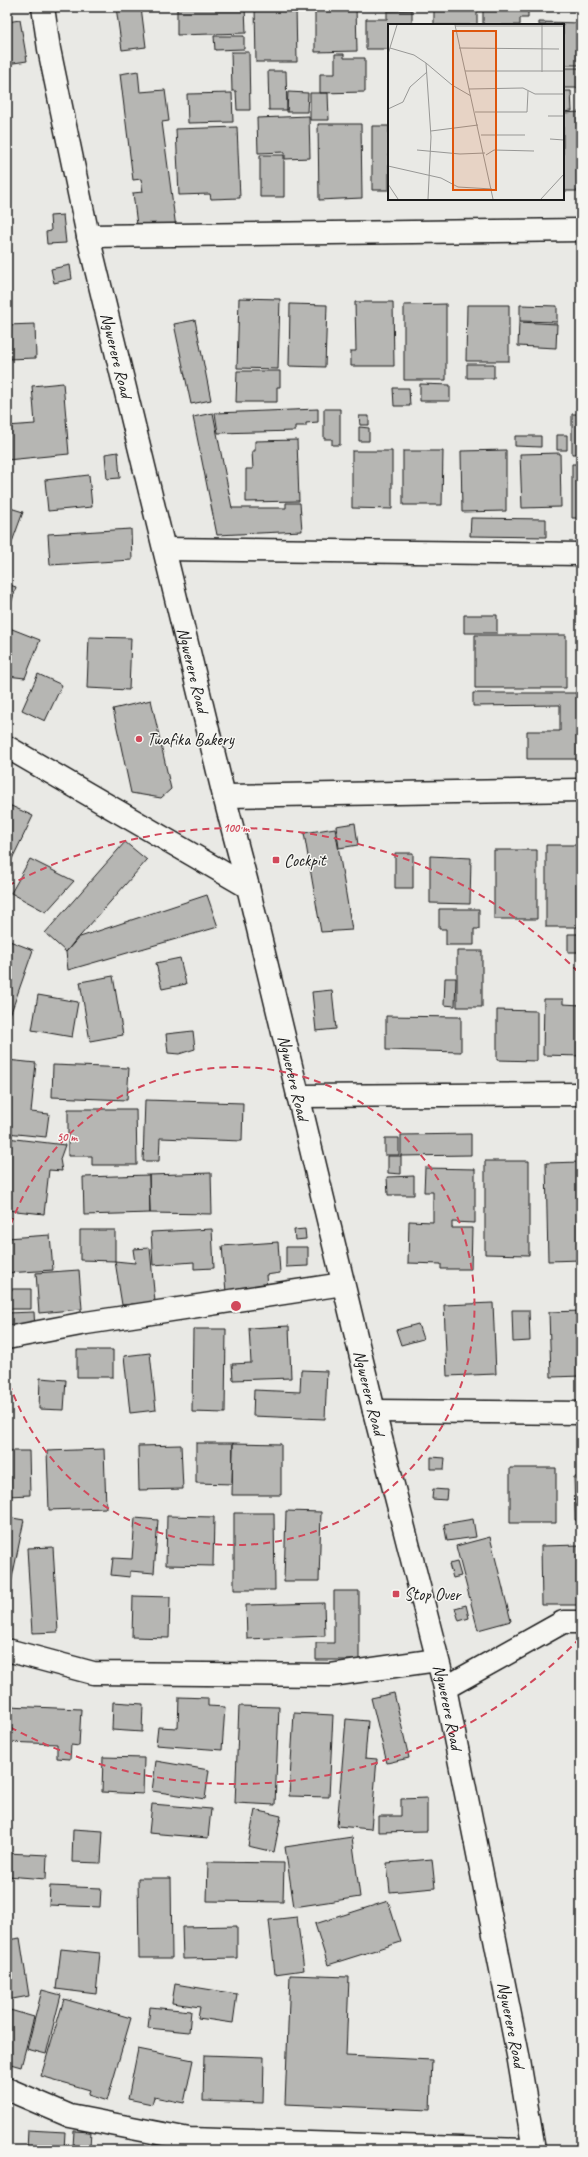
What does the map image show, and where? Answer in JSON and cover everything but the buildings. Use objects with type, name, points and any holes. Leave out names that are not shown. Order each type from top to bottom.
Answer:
[{"type":"street","name":"Ngwerere Road","points":[[43,7],[49,49],[88,236],[224,796],[248,887],[374,1411],[444,1688],[518,2055],[534,2150]]},
{"type":"street","points":[[88,236],[581,230]]},
{"type":"street","points":[[165,549],[581,554]]},
{"type":"street","points":[[7,747],[248,887]]},
{"type":"street","points":[[224,796],[581,790]]},
{"type":"street","points":[[298,1096],[581,1094]]},
{"type":"street","points":[[7,1338],[86,1323],[343,1284]]},
{"type":"street","points":[[374,1411],[581,1413]]},
{"type":"street","points":[[444,1688],[563,1622],[581,1622]]},
{"type":"street","points":[[7,1650],[93,1673],[331,1675],[437,1660]]},
{"type":"street","points":[[7,2089],[70,2116],[189,2139],[524,2150]]},
{"type":"place","name":"Twafika Bakery","points":[[139,739]]},
{"type":"place","name":"Cockpit","points":[[276,860]]},
{"type":"place","name":"Stop Over","points":[[396,1594]]}]
